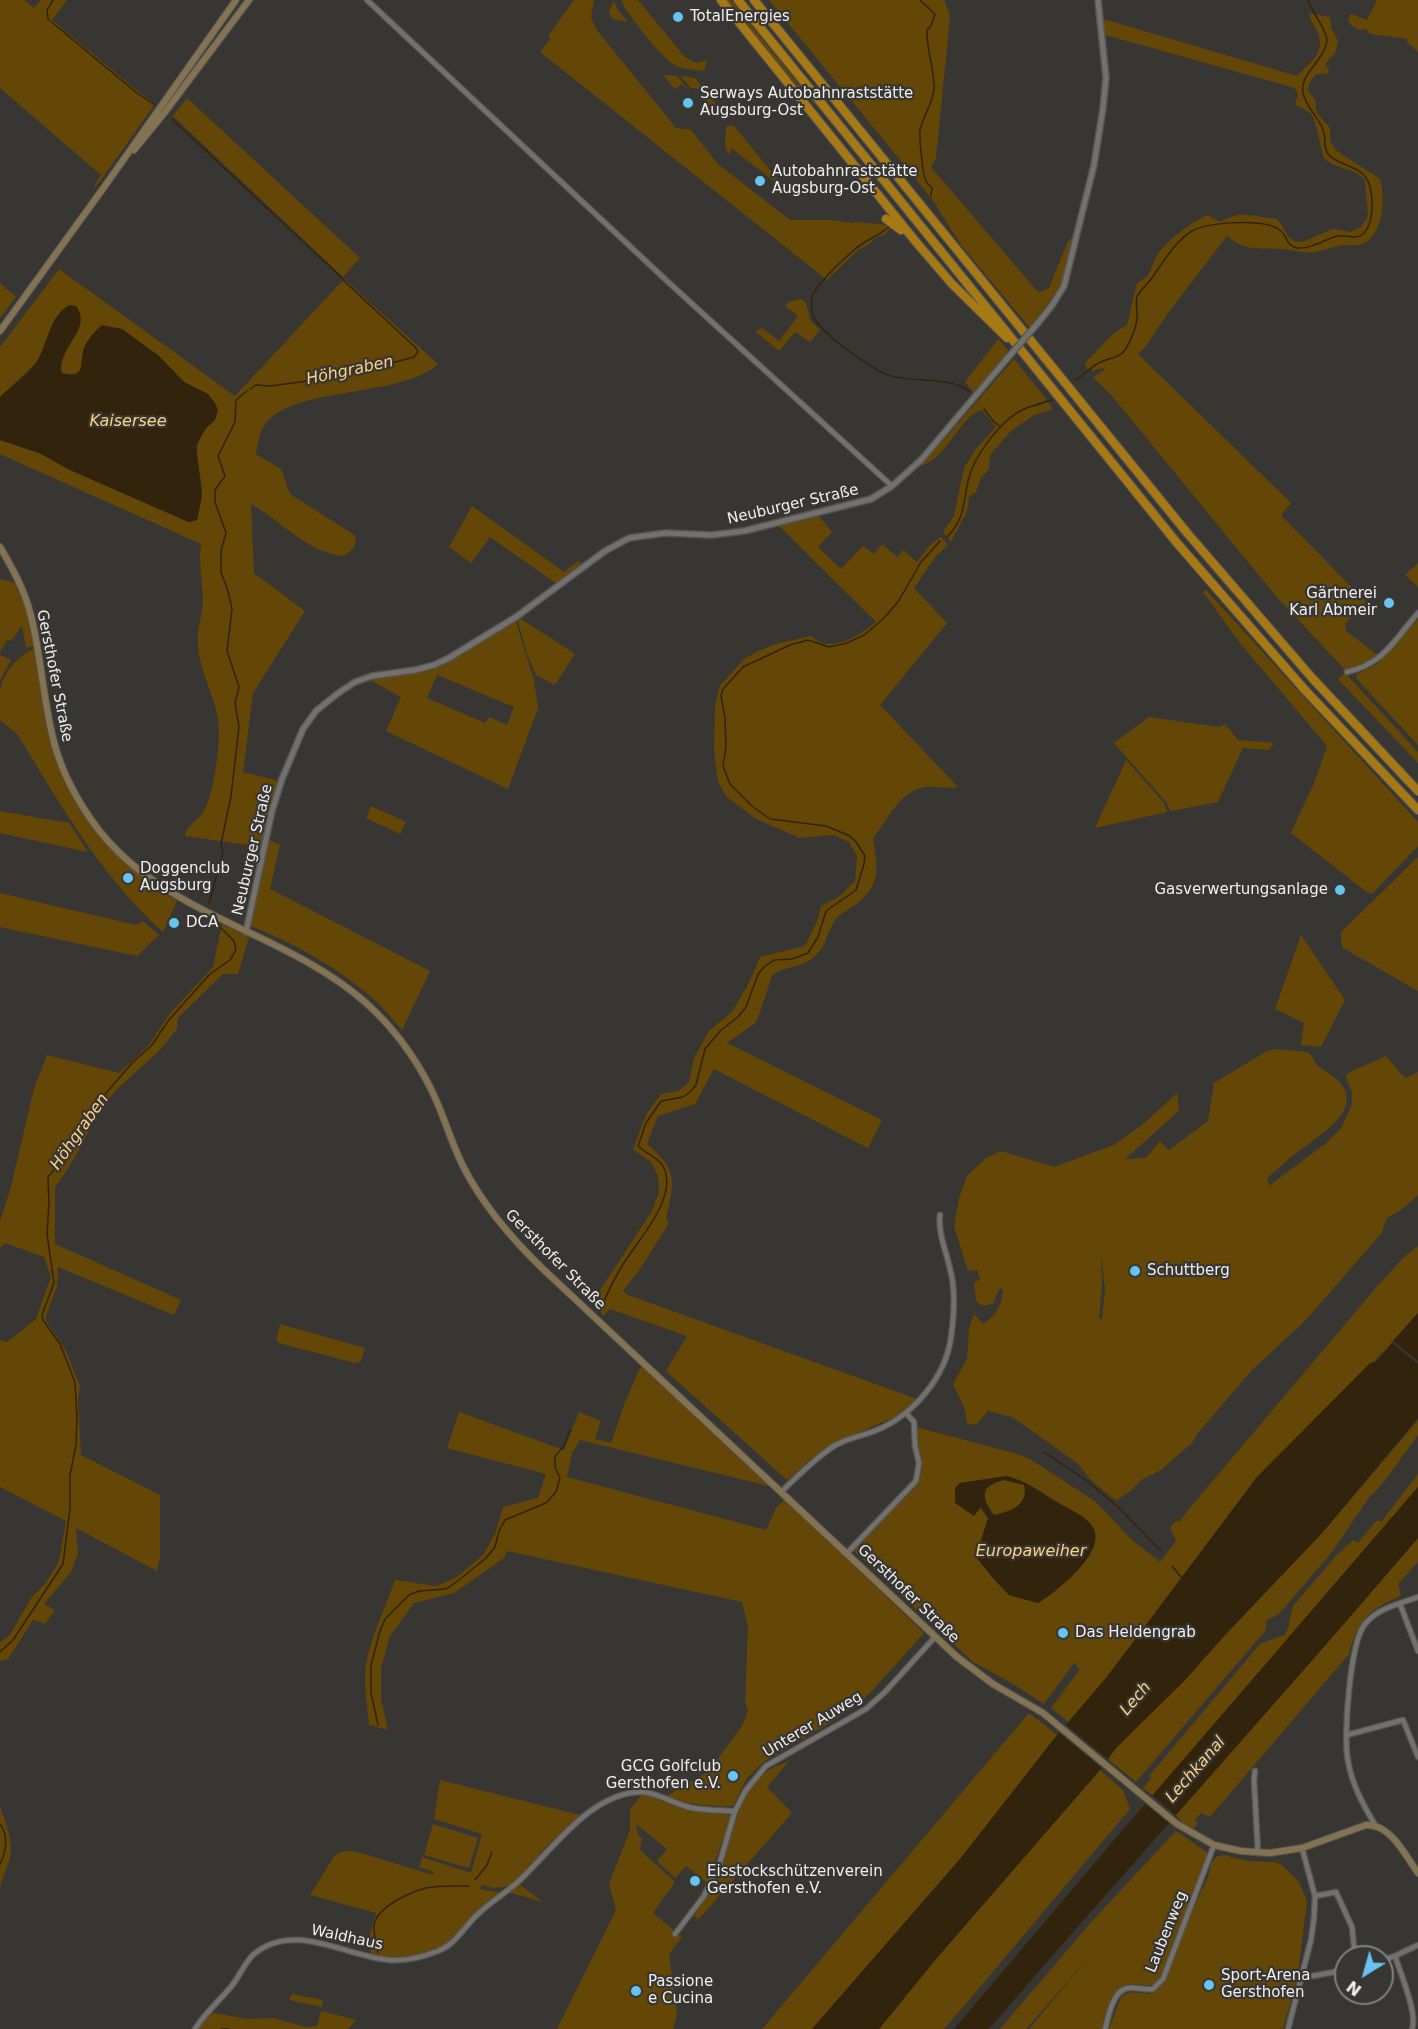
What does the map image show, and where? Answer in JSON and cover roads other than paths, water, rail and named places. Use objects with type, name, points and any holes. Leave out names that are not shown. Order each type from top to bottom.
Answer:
[{"type":"highway","points":[[721,0],[916,242],[973,307],[1021,350]]},
{"type":"highway","points":[[738,0],[1177,543],[1312,697],[1418,810]]},
{"type":"highway","points":[[755,0],[1195,543],[1313,679],[1418,791]]},
{"type":"highway","points":[[886,219],[916,242]]},
{"type":"main road","points":[[0,331],[236,0]]},
{"type":"main road","points":[[107,183],[165,112],[249,0]]},
{"type":"main road","name":"Gersthofer Straße","points":[[0,547],[19,579],[31,615],[53,738],[67,778],[84,810],[110,844],[130,864],[180,899],[330,975],[367,1004],[407,1049],[423,1074],[463,1166],[493,1215],[507,1232],[597,1320],[782,1491],[934,1637],[973,1670],[1049,1718],[1177,1824],[1214,1845],[1258,1853],[1287,1852],[1366,1825],[1375,1825]]},
{"type":"main road","points":[[1375,1825],[1384,1829],[1418,1873]]},
{"type":"street","points":[[367,0],[667,281],[892,486]]},
{"type":"street","name":"Neuburger Straße","points":[[246,932],[272,811],[282,778],[303,729],[316,711],[337,694],[355,682],[372,676],[434,665],[449,658],[516,617],[605,551],[629,538],[665,533],[712,535],[744,531],[871,499],[892,486],[921,460],[1038,323],[1064,286],[1094,165],[1102,118],[1106,78],[1098,0]]},
{"type":"street","points":[[1347,672],[1368,666],[1380,657],[1418,613]]},
{"type":"street","points":[[782,1491],[834,1446],[876,1431],[906,1413],[934,1381],[945,1361],[951,1340],[954,1307],[951,1271],[939,1231],[940,1215]]},
{"type":"street","points":[[847,1553],[916,1481],[919,1463],[913,1438],[914,1422],[906,1413]]},
{"type":"street","points":[[1375,1825],[1354,1788],[1347,1760],[1352,1667],[1362,1629],[1380,1611],[1418,1597]]},
{"type":"street","points":[[1400,1604],[1418,1651]]},
{"type":"street","name":"Unterer Auweg","points":[[675,1934],[704,1896],[720,1862],[735,1811],[746,1790],[766,1766],[866,1709],[885,1692],[934,1637]]},
{"type":"street","points":[[1347,1735],[1402,1720],[1418,1757]]},
{"type":"street","points":[[1255,1771],[1258,1853]]},
{"type":"street","name":"Waldhaus","points":[[195,2029],[202,2018],[237,1980],[251,1957],[272,1944],[291,1939],[328,1945],[388,1960],[404,1960],[439,1951],[453,1942],[482,1910],[521,1879],[580,1818],[618,1796],[643,1792],[687,1807],[735,1811]]},
{"type":"street","name":"Laubenweg","points":[[1105,2029],[1113,2004],[1120,1992],[1132,1987],[1153,1989],[1163,1979],[1214,1845]]},
{"type":"street","points":[[1288,2029],[1311,1940],[1315,1896],[1302,1848]]},
{"type":"street","points":[[1315,1896],[1336,1892],[1352,1927],[1354,1945]]},
{"type":"street","points":[[1412,2029],[1414,2023],[1411,2007],[1395,1956],[1418,1945]]},
{"type":"street","points":[[1301,1978],[1334,1972]]},
{"type":"water","name":"Kaisersee","points":[[69,305],[76,306],[80,315],[80,323],[63,356],[62,373],[70,375],[79,372],[86,344],[102,325],[122,329],[159,356],[184,382],[208,394],[215,403],[218,410],[215,420],[206,428],[196,446],[202,496],[197,520],[189,522],[70,470],[39,453],[0,440],[0,397],[34,366],[53,323],[62,310]]},
{"type":"water","points":[[1418,1313],[1418,1361],[1393,1341]]},
{"type":"water","name":"Lech","points":[[1392,1343],[1418,1364],[1418,1418],[1323,1532],[1186,1679],[1116,1748],[1100,1770],[936,1959],[879,2029],[812,2029],[960,1859],[1057,1735],[1106,1678],[1257,1477],[1370,1363],[1376,1362]]},
{"type":"water","name":"Europaweiher","points":[[1007,1476],[1027,1484],[1077,1513],[1094,1529],[1095,1539],[1086,1561],[1067,1581],[1038,1603],[1009,1595],[976,1557],[988,1518],[981,1507],[974,1516],[955,1503],[955,1488],[960,1483]],"holes":[[[1004,1480],[1024,1485],[1024,1498],[1017,1506],[994,1515],[989,1509],[985,1493],[990,1485]]]},
{"type":"water","name":"Lechkanal","points":[[1418,1487],[1418,1538],[989,2029],[954,2029],[1114,1840]]},
{"type":"waterway","name":"Höhgraben","points":[[53,0],[47,10],[48,19],[137,93],[155,105]]},
{"type":"waterway","points":[[920,0],[935,14],[927,30],[934,90],[920,130],[924,172],[926,182],[932,188],[931,196]]},
{"type":"waterway","points":[[1076,380],[1097,364],[1125,350],[1136,324],[1138,295],[1174,247],[1192,231],[1211,225],[1262,224],[1283,232],[1291,246],[1303,248],[1337,236],[1362,235],[1367,229],[1372,210],[1368,181],[1360,172],[1337,161],[1327,153],[1322,128],[1303,93],[1308,73],[1322,54],[1327,41],[1325,32],[1308,0]]},
{"type":"waterway","name":"Höhgraben","points":[[172,119],[342,278]]},
{"type":"waterway","points":[[890,226],[854,250],[821,283],[812,295],[814,318],[839,343],[863,361],[886,374],[954,384],[970,392]]},
{"type":"waterway","name":"Höhgraben","points":[[250,389],[256,385],[271,386],[314,380],[414,357],[418,352],[416,348],[343,280]]},
{"type":"waterway","name":"Höhgraben","points":[[209,903],[223,852],[221,844],[231,796],[239,727],[235,703],[239,687],[227,651],[232,609],[221,572],[221,551],[226,533],[215,502],[215,490],[225,476],[218,456],[235,422],[236,400],[247,391]]},
{"type":"waterway","points":[[947,537],[960,517],[971,471],[991,438],[1019,412],[1052,400]]},
{"type":"waterway","points":[[984,409],[1001,427]]},
{"type":"waterway","points":[[601,1308],[619,1271],[654,1219],[666,1191],[667,1178],[663,1166],[638,1146],[646,1123],[661,1101],[683,1097],[696,1085],[705,1049],[721,1030],[738,1017],[746,1007],[758,974],[764,967],[774,960],[792,959],[808,953],[818,937],[826,911],[856,890],[864,864],[865,856],[850,836],[826,826],[770,819],[752,806],[730,784],[723,766],[726,746],[721,696],[723,689],[743,667],[790,645],[808,640],[829,647],[847,643],[864,635],[898,602],[921,562],[940,541]]},
{"type":"waterway","name":"Höhgraben","points":[[0,1652],[13,1640],[63,1564],[70,1508],[70,1475],[76,1445],[75,1382],[60,1344],[42,1315],[54,1283],[47,1234],[48,1177],[66,1156],[85,1122],[107,1092],[133,1062],[152,1045],[168,1021],[210,974],[230,960],[236,950],[234,941],[217,924]]},
{"type":"waterway","points":[[378,1725],[371,1693],[371,1665],[385,1619],[409,1595],[419,1591],[446,1589],[459,1580],[486,1558],[495,1547],[499,1531],[505,1520],[546,1503],[556,1492],[560,1478],[555,1467],[555,1456],[564,1446],[570,1430]]},
{"type":"waterway","points":[[1044,1452],[1087,1481],[1118,1507],[1161,1551]]},
{"type":"waterway","points":[[1172,1566],[1182,1578]]},
{"type":"waterway","name":"Höhgraben","points":[[0,1824],[5,1834],[6,1844],[0,1864]]},
{"type":"waterway","points":[[475,1880],[487,1865],[492,1852]]},
{"type":"waterway","points":[[378,1953],[374,1925],[376,1918],[388,1906],[426,1888],[469,1886]]},
{"type":"waterway","points":[[221,2029],[229,2029]]},
{"type":"place","name":"TotalEnergies","points":[[678,17]]},
{"type":"place","name":"Serways Autobahnraststätte Augsburg-Ost","points":[[688,103]]},
{"type":"place","name":"Autobahnraststätte Augsburg-Ost","points":[[760,181]]},
{"type":"place","name":"Gärtnerei Karl Abmeir","points":[[1389,603]]},
{"type":"place","name":"Doggenclub Augsburg","points":[[128,878]]},
{"type":"place","name":"Gasverwertungsanlage","points":[[1340,890]]},
{"type":"place","name":"DCA","points":[[174,923]]},
{"type":"place","name":"Schuttberg","points":[[1135,1271]]},
{"type":"place","name":"Das Heldengrab","points":[[1063,1633]]},
{"type":"place","name":"GCG Golfclub Gersthofen e.V.","points":[[733,1776]]},
{"type":"place","name":"Eisstockschützenverein Gersthofen e.V.","points":[[695,1881]]},
{"type":"place","name":"Sport-Arena Gersthofen","points":[[1209,1985]]},
{"type":"place","name":"Passione e Cucina","points":[[636,1991]]}]
